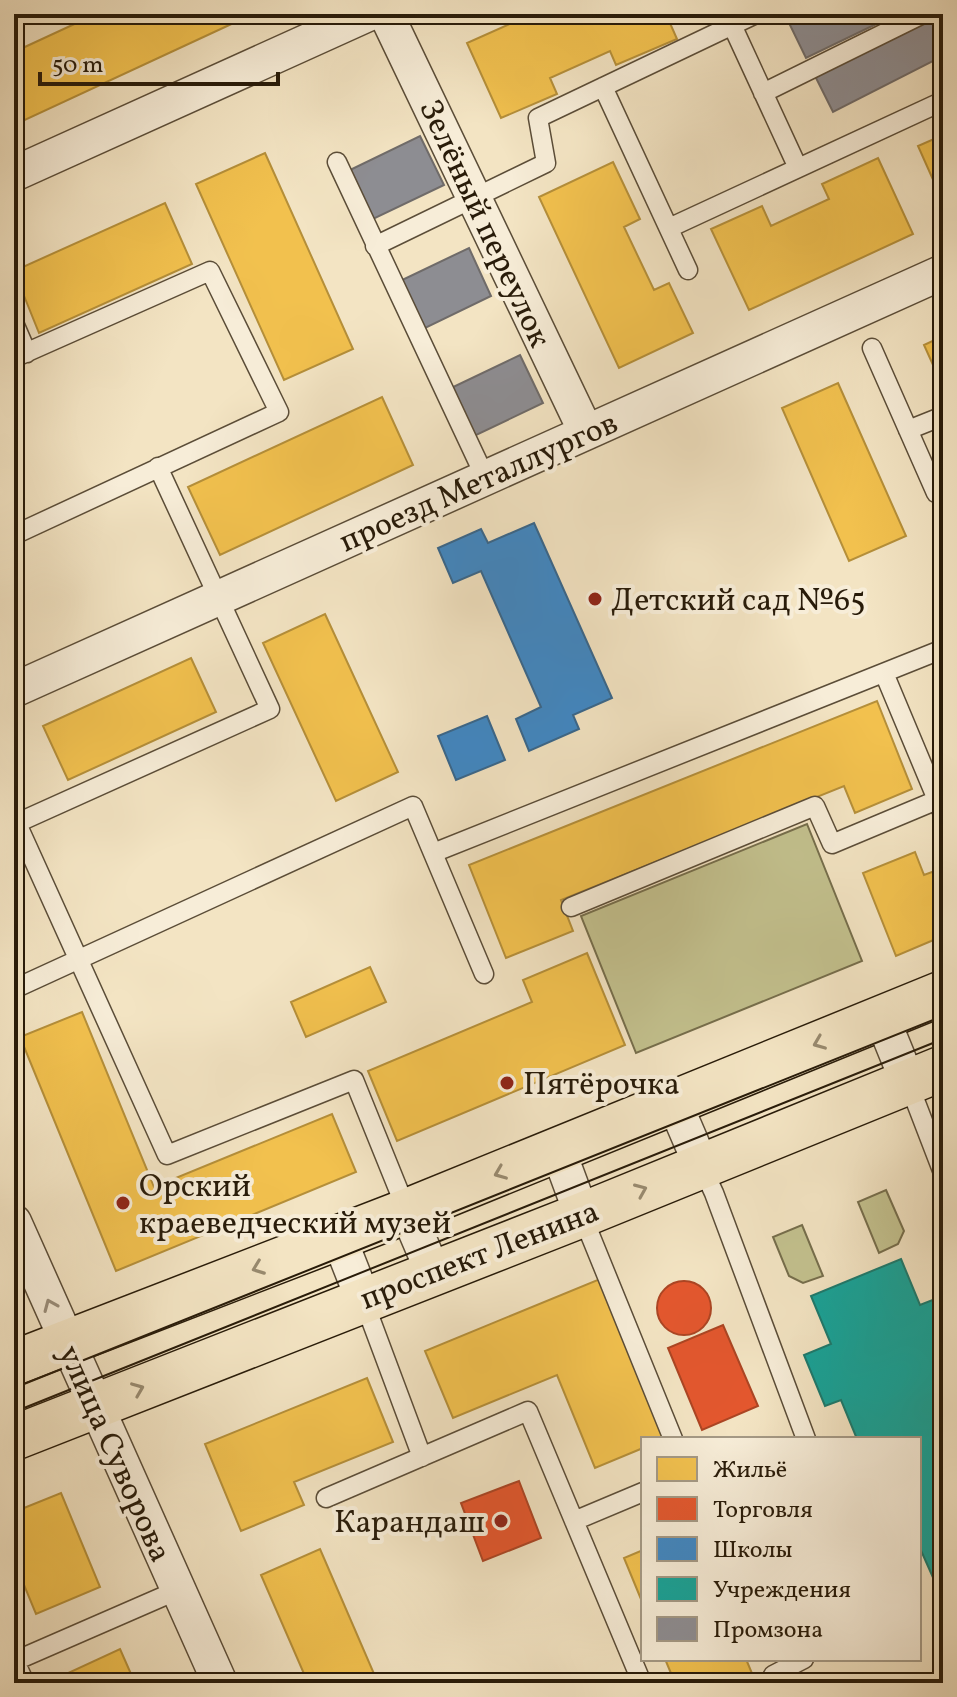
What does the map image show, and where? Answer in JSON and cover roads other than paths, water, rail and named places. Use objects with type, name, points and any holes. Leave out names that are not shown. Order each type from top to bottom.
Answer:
[{"type":"main road","name":"проспект Ленина","points":[[14,1363],[407,1211],[943,993]]},
{"type":"main road","name":"проспект Ленина","points":[[14,1438],[582,1215],[926,1075]]},
{"type":"street","points":[[14,174],[368,14]]},
{"type":"street","name":"Зелёный переулок","points":[[386,14],[586,432]]},
{"type":"street","name":"проезд Металлургов","points":[[14,690],[943,272]]},
{"type":"street","points":[[882,1018],[926,1075]]},
{"type":"street","points":[[674,1102],[701,1165]]},
{"type":"street","points":[[558,1150],[582,1215]]},
{"type":"street","points":[[407,1211],[433,1272]]},
{"type":"street","name":"улица Суворова","points":[[14,1222],[220,1683]]},
{"type":"street","points":[[339,1238],[363,1299]]},
{"type":"lane","points":[[375,246],[546,163],[538,118],[756,14]]},
{"type":"lane","points":[[763,93],[923,14]]},
{"type":"lane","points":[[732,25],[798,168]]},
{"type":"lane","points":[[603,87],[688,270]]},
{"type":"lane","points":[[669,228],[943,101]]},
{"type":"lane","points":[[337,162],[485,477]]},
{"type":"lane","points":[[14,323],[20,356],[210,271],[279,412],[14,535]]},
{"type":"lane","points":[[872,348],[936,493]]},
{"type":"lane","points":[[908,430],[943,416]]},
{"type":"lane","points":[[158,467],[270,709],[15,820],[167,1155],[354,1080],[407,1211]]},
{"type":"lane","points":[[433,853],[943,649]]},
{"type":"lane","points":[[571,907],[815,806],[832,844],[940,807],[884,673]]},
{"type":"lane","points":[[14,989],[413,806],[484,974]]},
{"type":"lane","points":[[926,1075],[943,1173]]},
{"type":"lane","points":[[701,1165],[805,1437]]},
{"type":"lane","points":[[582,1215],[672,1437]]},
{"type":"lane","points":[[363,1299],[422,1457]]},
{"type":"lane","points":[[326,1498],[528,1411],[642,1683]]},
{"type":"lane","points":[[574,1521],[641,1493]]},
{"type":"lane","points":[[25,1683],[14,1660],[178,1590]]},
{"type":"lane","points":[[771,1672],[799,1661]]},
{"type":"tram line","points":[[14,1388],[943,1016]]},
{"type":"tram line","points":[[14,1412],[943,1039]]},
{"type":"place","name":"Детский сад №65","points":[[595,599]]},
{"type":"place","name":"Пятёрочка","points":[[507,1083]]},
{"type":"place","name":"Орский краеведческий музей","points":[[123,1203]]},
{"type":"place","name":"Карандаш","points":[[501,1521]]}]
